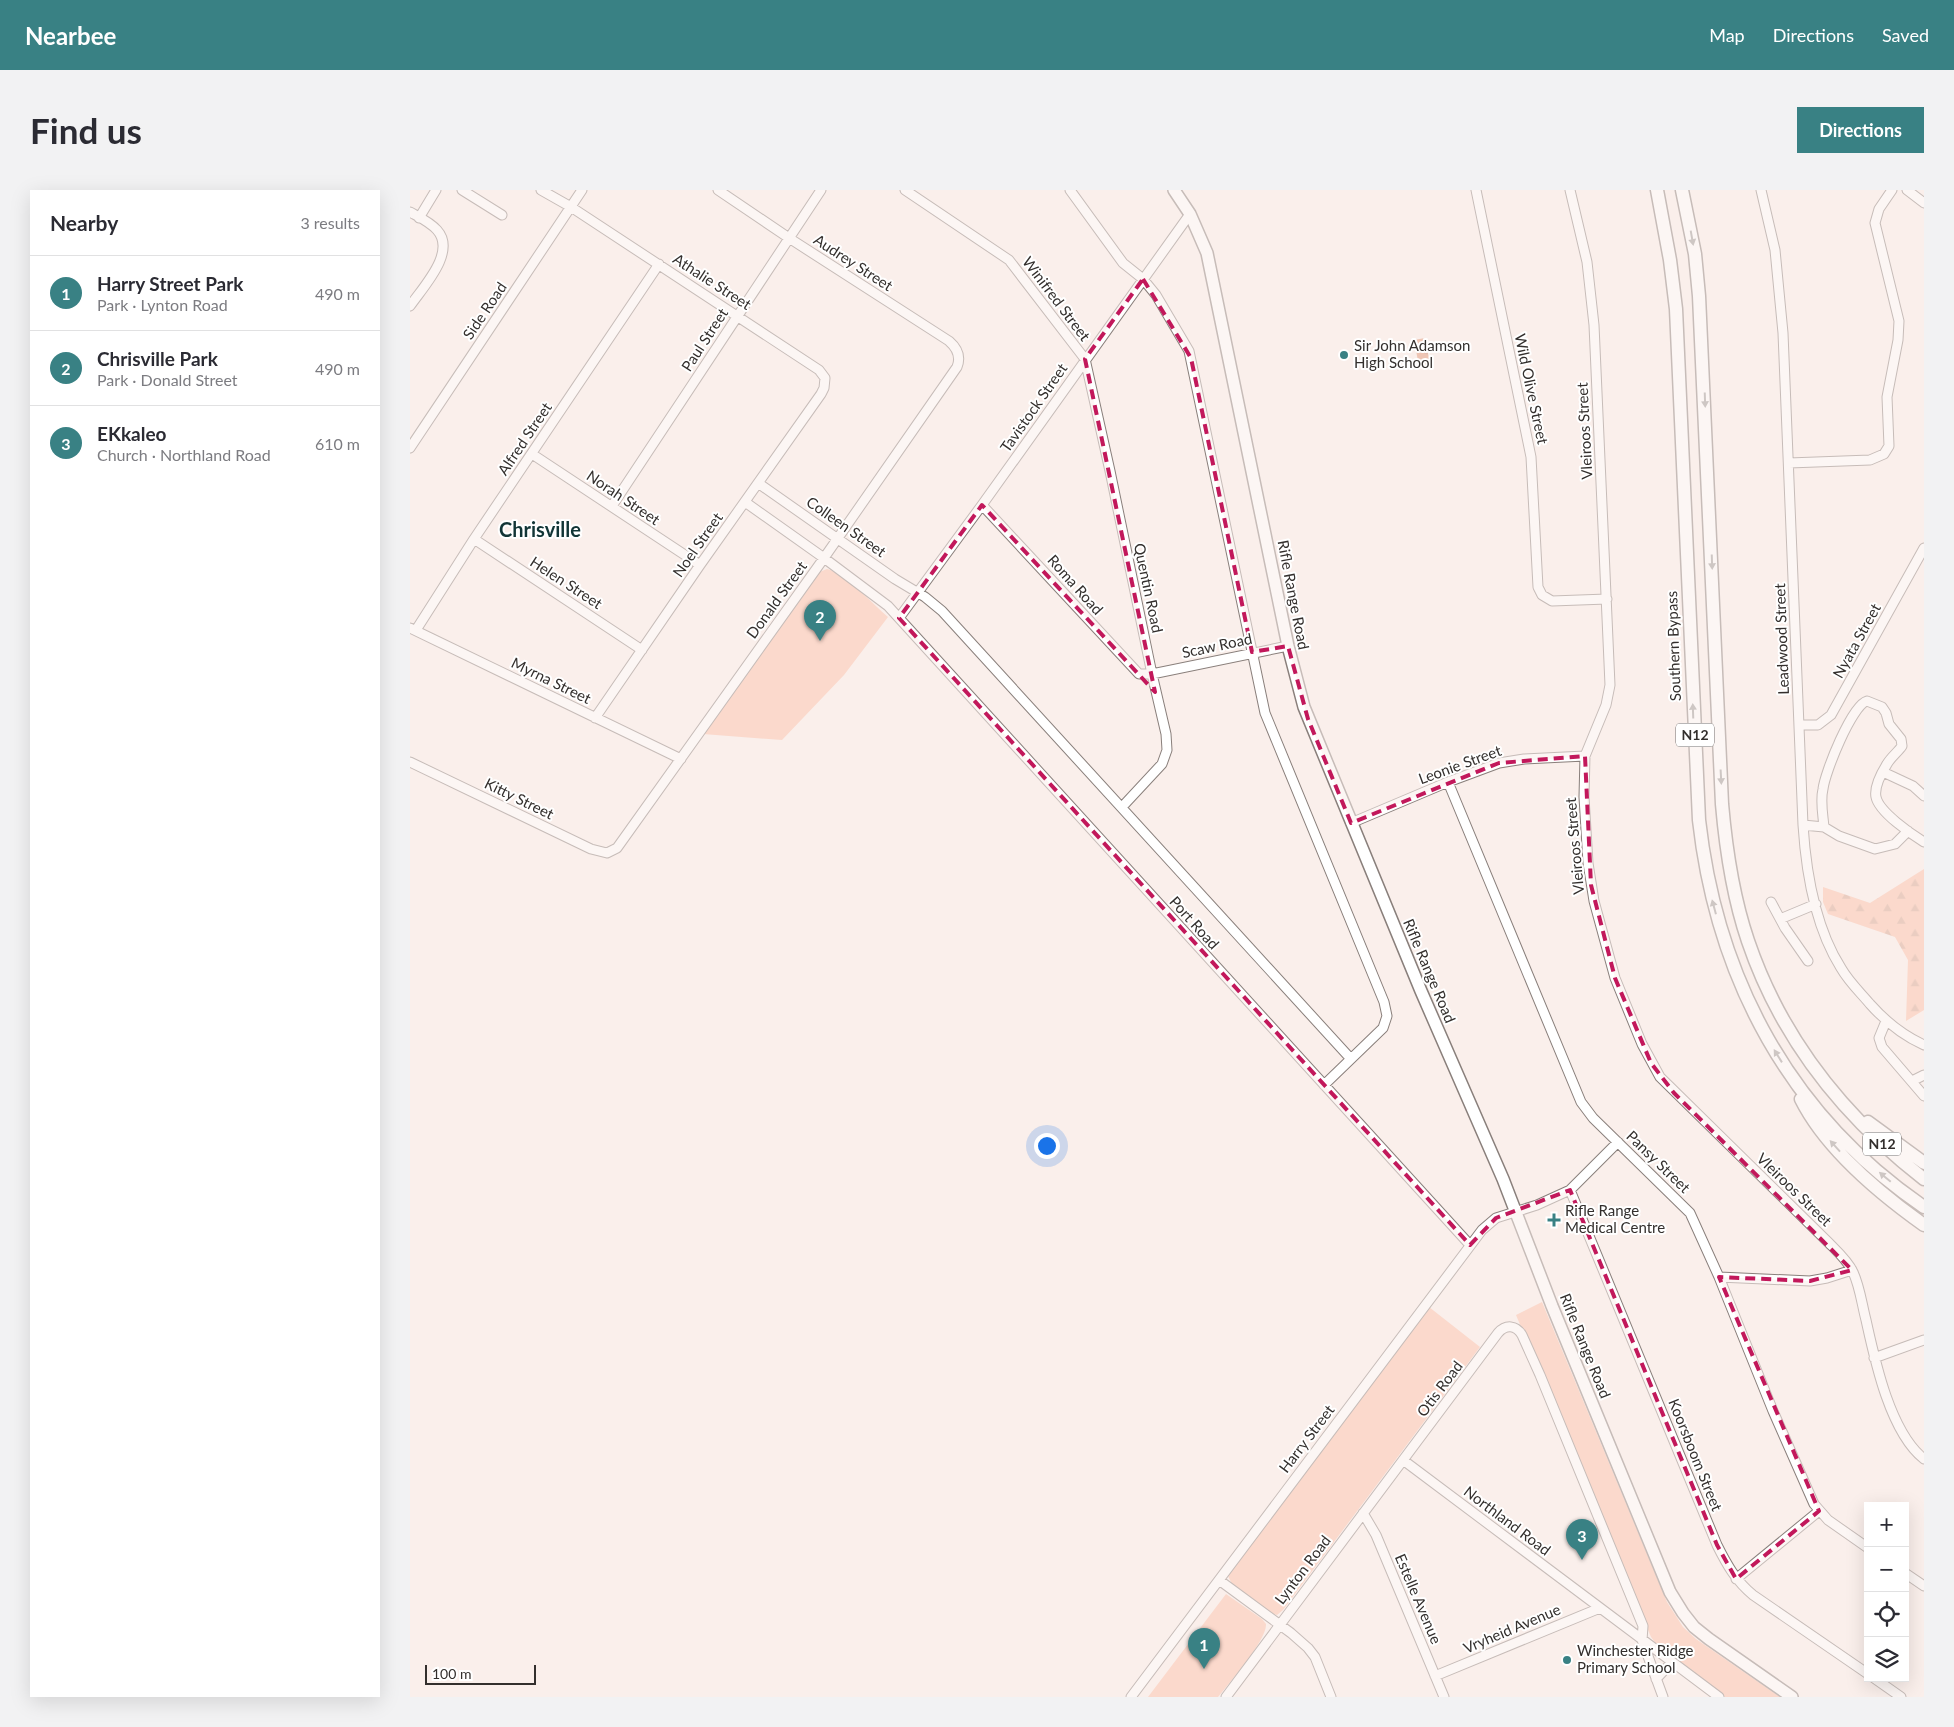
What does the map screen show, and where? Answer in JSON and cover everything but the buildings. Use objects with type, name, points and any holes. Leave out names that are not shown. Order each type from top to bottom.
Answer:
[{"type":"highway","name":"Southern Bypass","points":[[1657,190],[1665,228],[1676,309],[1696,759],[1702,847],[1711,899],[1732,965],[1745,995],[1766,1036],[1789,1072],[1808,1098],[1840,1135],[1888,1180],[1924,1207]]},
{"type":"highway","name":"N12","points":[[1682,190],[1694,246],[1700,296],[1722,804],[1731,878],[1747,940],[1768,990],[1805,1056],[1843,1105],[1879,1141],[1924,1178]]},
{"type":"highway","points":[[1789,1072],[1811,1116],[1822,1132],[1862,1175],[1924,1225]]},
{"type":"highway","points":[[1843,1105],[1924,1163]]},
{"type":"main road","name":"Rifle Range Road","points":[[1174,190],[1190,214],[1203,240],[1215,285],[1238,410],[1288,646],[1296,683],[1308,719],[1516,1213],[1552,1306],[1659,1567],[1675,1601],[1689,1621],[1701,1632],[1792,1697]]},
{"type":"street","points":[[420,218],[436,190]]},
{"type":"street","points":[[462,190],[502,215]]},
{"type":"street","name":"Athalie Street","points":[[541,190],[571,207],[738,315],[821,372],[825,378],[824,388]]},
{"type":"street","name":"Side Road","points":[[410,448],[582,190]]},
{"type":"street","name":"Audrey Street","points":[[718,190],[952,344],[958,352],[959,362],[957,367]]},
{"type":"street","name":"Paul Street","points":[[612,506],[821,190]]},
{"type":"street","name":"Winifred Street","points":[[905,190],[1009,260],[1085,360]]},
{"type":"street","points":[[1070,190],[1123,263],[1143,280],[1156,295],[1191,358],[1260,695],[1267,719],[1386,1009],[1387,1020],[1383,1028],[1324,1084]]},
{"type":"street","name":"Wild Olive Street","points":[[1476,190],[1531,456],[1534,484],[1537,582],[1542,595],[1548,600],[1607,598]]},
{"type":"street","name":"Vleiroos Street","points":[[1570,190],[1587,262],[1594,326],[1610,692],[1585,756],[1584,797],[1588,863],[1594,901],[1615,978],[1651,1063],[1666,1084],[1829,1243],[1852,1270],[1874,1358],[1887,1395],[1909,1445],[1924,1459]]},
{"type":"street","name":"Leadwood Street","points":[[1761,190],[1774,242],[1783,333],[1799,725],[1807,860],[1816,904],[1825,934],[1840,967],[1856,989],[1886,1021],[1904,1036],[1924,1045]]},
{"type":"street","points":[[1789,463],[1870,460],[1884,454],[1888,446],[1887,397],[1898,340],[1899,321],[1876,223],[1879,209],[1892,190]]},
{"type":"street","points":[[1907,190],[1924,203]]},
{"type":"street","points":[[410,212],[438,230],[444,247],[441,260],[411,303]]},
{"type":"street","name":"Tavistock Street","points":[[899,618],[1190,214]]},
{"type":"street","name":"Alfred Street","points":[[413,629],[659,264]]},
{"type":"street","name":"Quentin Road","points":[[1085,360],[1166,734],[1166,755],[1162,764],[1122,807]]},
{"type":"street","name":"Donald Street","points":[[616,848],[824,558],[957,367]]},
{"type":"street","name":"Noel Street","points":[[595,718],[824,388]]},
{"type":"street","name":"Norah Street","points":[[532,454],[700,565]]},
{"type":"street","name":"Colleen Street","points":[[758,483],[918,593]]},
{"type":"street","points":[[745,502],[888,606],[899,618]]},
{"type":"street","name":"Roma Road","points":[[982,505],[1133,669],[1139,674],[1152,674]]},
{"type":"street","name":"Helen Street","points":[[474,539],[642,650]]},
{"type":"street","name":"Nyata Street","points":[[1799,725],[1818,725],[1832,715],[1924,548]]},
{"type":"street","name":"Port Road","points":[[918,593],[942,611],[973,644],[1351,1059]]},
{"type":"street","name":"Port Road","points":[[899,618],[1470,1245]]},
{"type":"street","name":"Myrna Street","points":[[413,629],[681,759]]},
{"type":"street","name":"Scaw Road","points":[[1152,674],[1288,646]]},
{"type":"street","points":[[1824,827],[1822,792],[1824,783],[1840,740],[1861,705],[1867,700],[1882,707],[1886,712],[1889,724],[1901,739],[1902,746],[1888,762],[1875,795],[1878,802],[1908,831],[1924,842]]},
{"type":"street","name":"Leonie Street","points":[[1351,823],[1482,768],[1509,761],[1585,756]]},
{"type":"street","name":"Kitty Street","points":[[410,762],[591,849],[606,853],[616,848]]},
{"type":"street","points":[[1883,772],[1913,786],[1924,796]]},
{"type":"street","name":"Pansy Street","points":[[1448,782],[1581,1102],[1593,1118],[1690,1213],[1719,1277],[1803,1481],[1819,1511],[1835,1526],[1866,1547]]},
{"type":"street","points":[[1804,825],[1824,827],[1839,836],[1875,849],[1895,844],[1908,831]]},
{"type":"street","points":[[1771,902],[1808,961]]},
{"type":"street","points":[[1780,919],[1816,904]]},
{"type":"street","points":[[1886,1021],[1879,1042],[1924,1096]]},
{"type":"street","points":[[1912,1082],[1924,1075]]},
{"type":"street","points":[[1570,1190],[1618,1142]]},
{"type":"street","name":"Harry Street","points":[[1131,1697],[1482,1230],[1494,1220],[1516,1213],[1570,1190]]},
{"type":"street","name":"Koorsboom Street","points":[[1570,1190],[1717,1546],[1730,1571],[1753,1595],[1864,1671]]},
{"type":"street","points":[[1719,1277],[1810,1281],[1852,1270]]},
{"type":"street","name":"Otis Road","points":[[1403,1460],[1498,1333],[1504,1327],[1510,1326],[1518,1329],[1640,1618],[1643,1629],[1642,1640]]},
{"type":"street","points":[[1874,1358],[1924,1340]]},
{"type":"street","name":"Lynton Road","points":[[1226,1697],[1403,1460]]},
{"type":"street","name":"Northland Road","points":[[1403,1460],[1642,1640]]},
{"type":"street","points":[[1736,1579],[1819,1511]]},
{"type":"street","name":"Estelle Avenue","points":[[1363,1513],[1376,1535],[1444,1697]]},
{"type":"street","points":[[1909,1576],[1924,1586]]},
{"type":"street","points":[[1218,1580],[1280,1624],[1311,1652],[1331,1697]]},
{"type":"street","name":"Vryheid Avenue","points":[[1435,1676],[1600,1608]]},
{"type":"street","points":[[1642,1640],[1719,1697]]},
{"type":"street","points":[[1642,1640],[1663,1697]]},
{"type":"street","points":[[1656,1679],[1672,1662]]},
{"type":"street","points":[[1880,1682],[1902,1697]]},
{"type":"highlighted area","points":[[1143,279],[1191,358],[1252,652],[1288,646],[1308,719],[1351,823],[1499,763],[1585,756],[1591,885],[1615,978],[1651,1063],[1674,1093],[1852,1270],[1810,1281],[1719,1277],[1819,1511],[1736,1579],[1717,1545],[1570,1190],[1496,1218],[1470,1245],[899,618],[982,505],[1155,692],[1085,359]]},
{"type":"green space","points":[[827,569],[842,576],[888,617],[844,675],[782,740],[703,734],[817,573]]},
{"type":"green space","points":[[1924,869],[1924,1010],[1906,1021],[1908,960],[1895,937],[1828,914],[1823,902],[1823,887],[1870,903]]},
{"type":"green space","points":[[1542,1302],[1667,1602],[1683,1627],[1696,1639],[1780,1697],[1725,1697],[1659,1648],[1651,1637],[1516,1315]]},
{"type":"green space","points":[[1429,1307],[1480,1347],[1283,1610],[1277,1615],[1271,1613],[1233,1586],[1228,1576],[1229,1571]]},
{"type":"green space","points":[[1226,1594],[1262,1619],[1266,1624],[1265,1631],[1246,1661],[1218,1697],[1148,1697]]},
{"type":"water","points":[[1425,338],[1430,364],[1419,366],[1414,340]]},
{"type":"place","name":"Sir John Adamson High School","points":[[1344,355]]},
{"type":"place","name":"Chrisville Park","points":[[820,641]]},
{"type":"place","name":"Rifle Range Medical Centre","points":[[1554,1220]]},
{"type":"place","name":"EKkaleo","points":[[1582,1560]]},
{"type":"place","name":"Winchester Ridge Primary School","points":[[1567,1660]]},
{"type":"place","name":"Harry Street Park","points":[[1204,1669]]},
{"type":"district","name":"Chrisville","points":[[540,530]]}]
